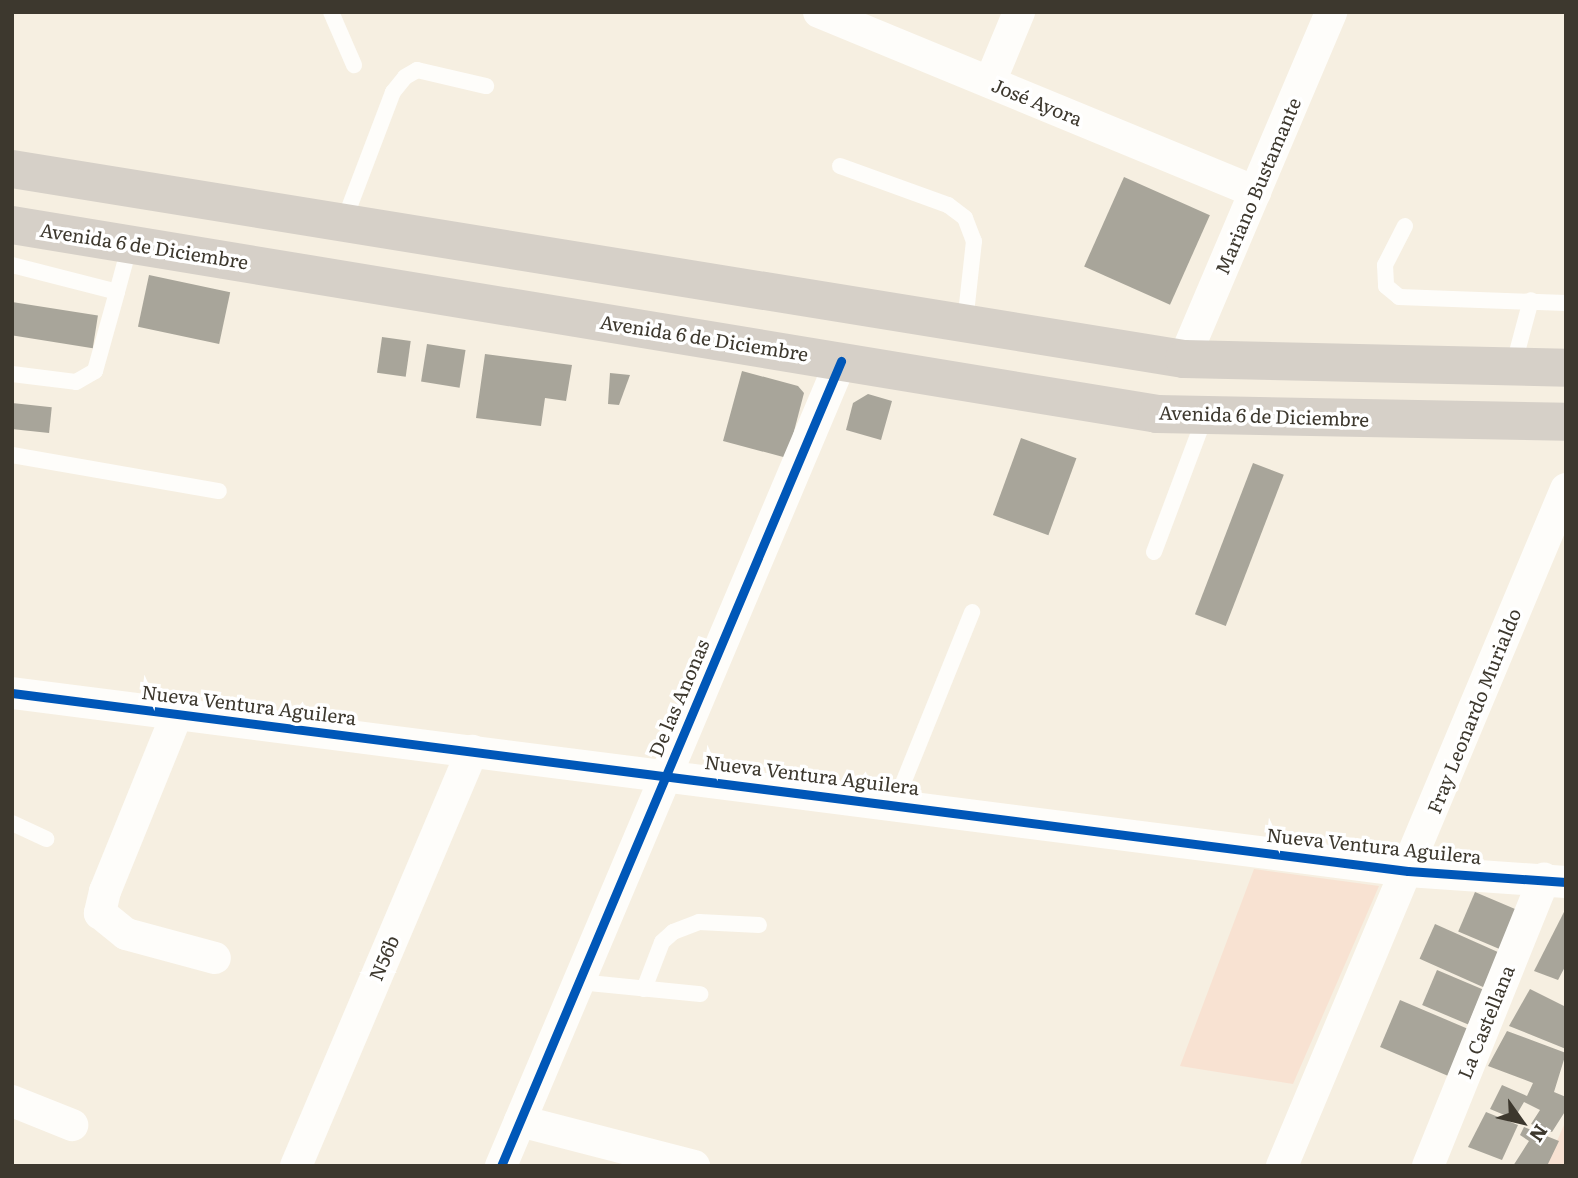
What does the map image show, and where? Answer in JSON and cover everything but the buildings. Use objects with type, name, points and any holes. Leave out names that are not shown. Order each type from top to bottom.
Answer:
[{"type":"main road","points":[[12,169],[1184,359],[1566,368]]},
{"type":"main road","name":"Avenida 6 de Diciembre","points":[[12,225],[1157,414],[1566,422]]},
{"type":"street","name":"José Ayora","points":[[819,12],[1255,192]]},
{"type":"street","points":[[990,82],[1019,12]]},
{"type":"street","name":"Mariano Bustamante","points":[[1184,359],[1331,12]]},
{"type":"street","name":"De las Anonas","points":[[501,1166],[841,361]]},
{"type":"street","name":"Fray Leonardo Murialdo","points":[[1282,1166],[1566,489]]},
{"type":"street","name":"Nueva Ventura Aguilera","points":[[12,692],[895,803],[1408,871],[1555,881]]},
{"type":"street","points":[[177,714],[105,891],[100,913],[126,934],[215,958]]},
{"type":"street","name":"N56b","points":[[296,1166],[472,751]]},
{"type":"street","name":"La Castellana","points":[[1428,1166],[1555,881]]},
{"type":"street","points":[[12,1101],[72,1125]]},
{"type":"street","points":[[520,1121],[682,1164]]},
{"type":"lane","points":[[331,12],[354,65]]},
{"type":"lane","points":[[344,221],[393,92],[405,77],[417,70],[486,86]]},
{"type":"lane","points":[[840,166],[948,205],[965,218],[974,241],[965,323]]},
{"type":"lane","points":[[1405,226],[1385,265],[1385,286],[1399,298],[1477,303],[1531,300],[1566,303]]},
{"type":"lane","points":[[12,374],[76,382],[95,371],[130,243]]},
{"type":"lane","points":[[12,265],[117,292]]},
{"type":"lane","points":[[1513,367],[1531,300]]},
{"type":"lane","points":[[1154,552],[1205,416]]},
{"type":"lane","points":[[12,455],[219,491]]},
{"type":"lane","points":[[895,803],[972,612]]},
{"type":"lane","points":[[12,823],[46,839]]},
{"type":"lane","points":[[644,989],[662,942],[673,932],[699,922],[759,925]]},
{"type":"lane","points":[[579,982],[700,994]]},
{"type":"shaded area","points":[[1254,869],[1379,886],[1293,1084],[1180,1066]]},
{"type":"shaded area","points":[[1564,1125],[1566,1166],[1546,1166]]},
{"type":"cycle path","points":[[501,1166],[841,361]]},
{"type":"cycle path","points":[[12,693],[1408,871],[1566,882]]}]
